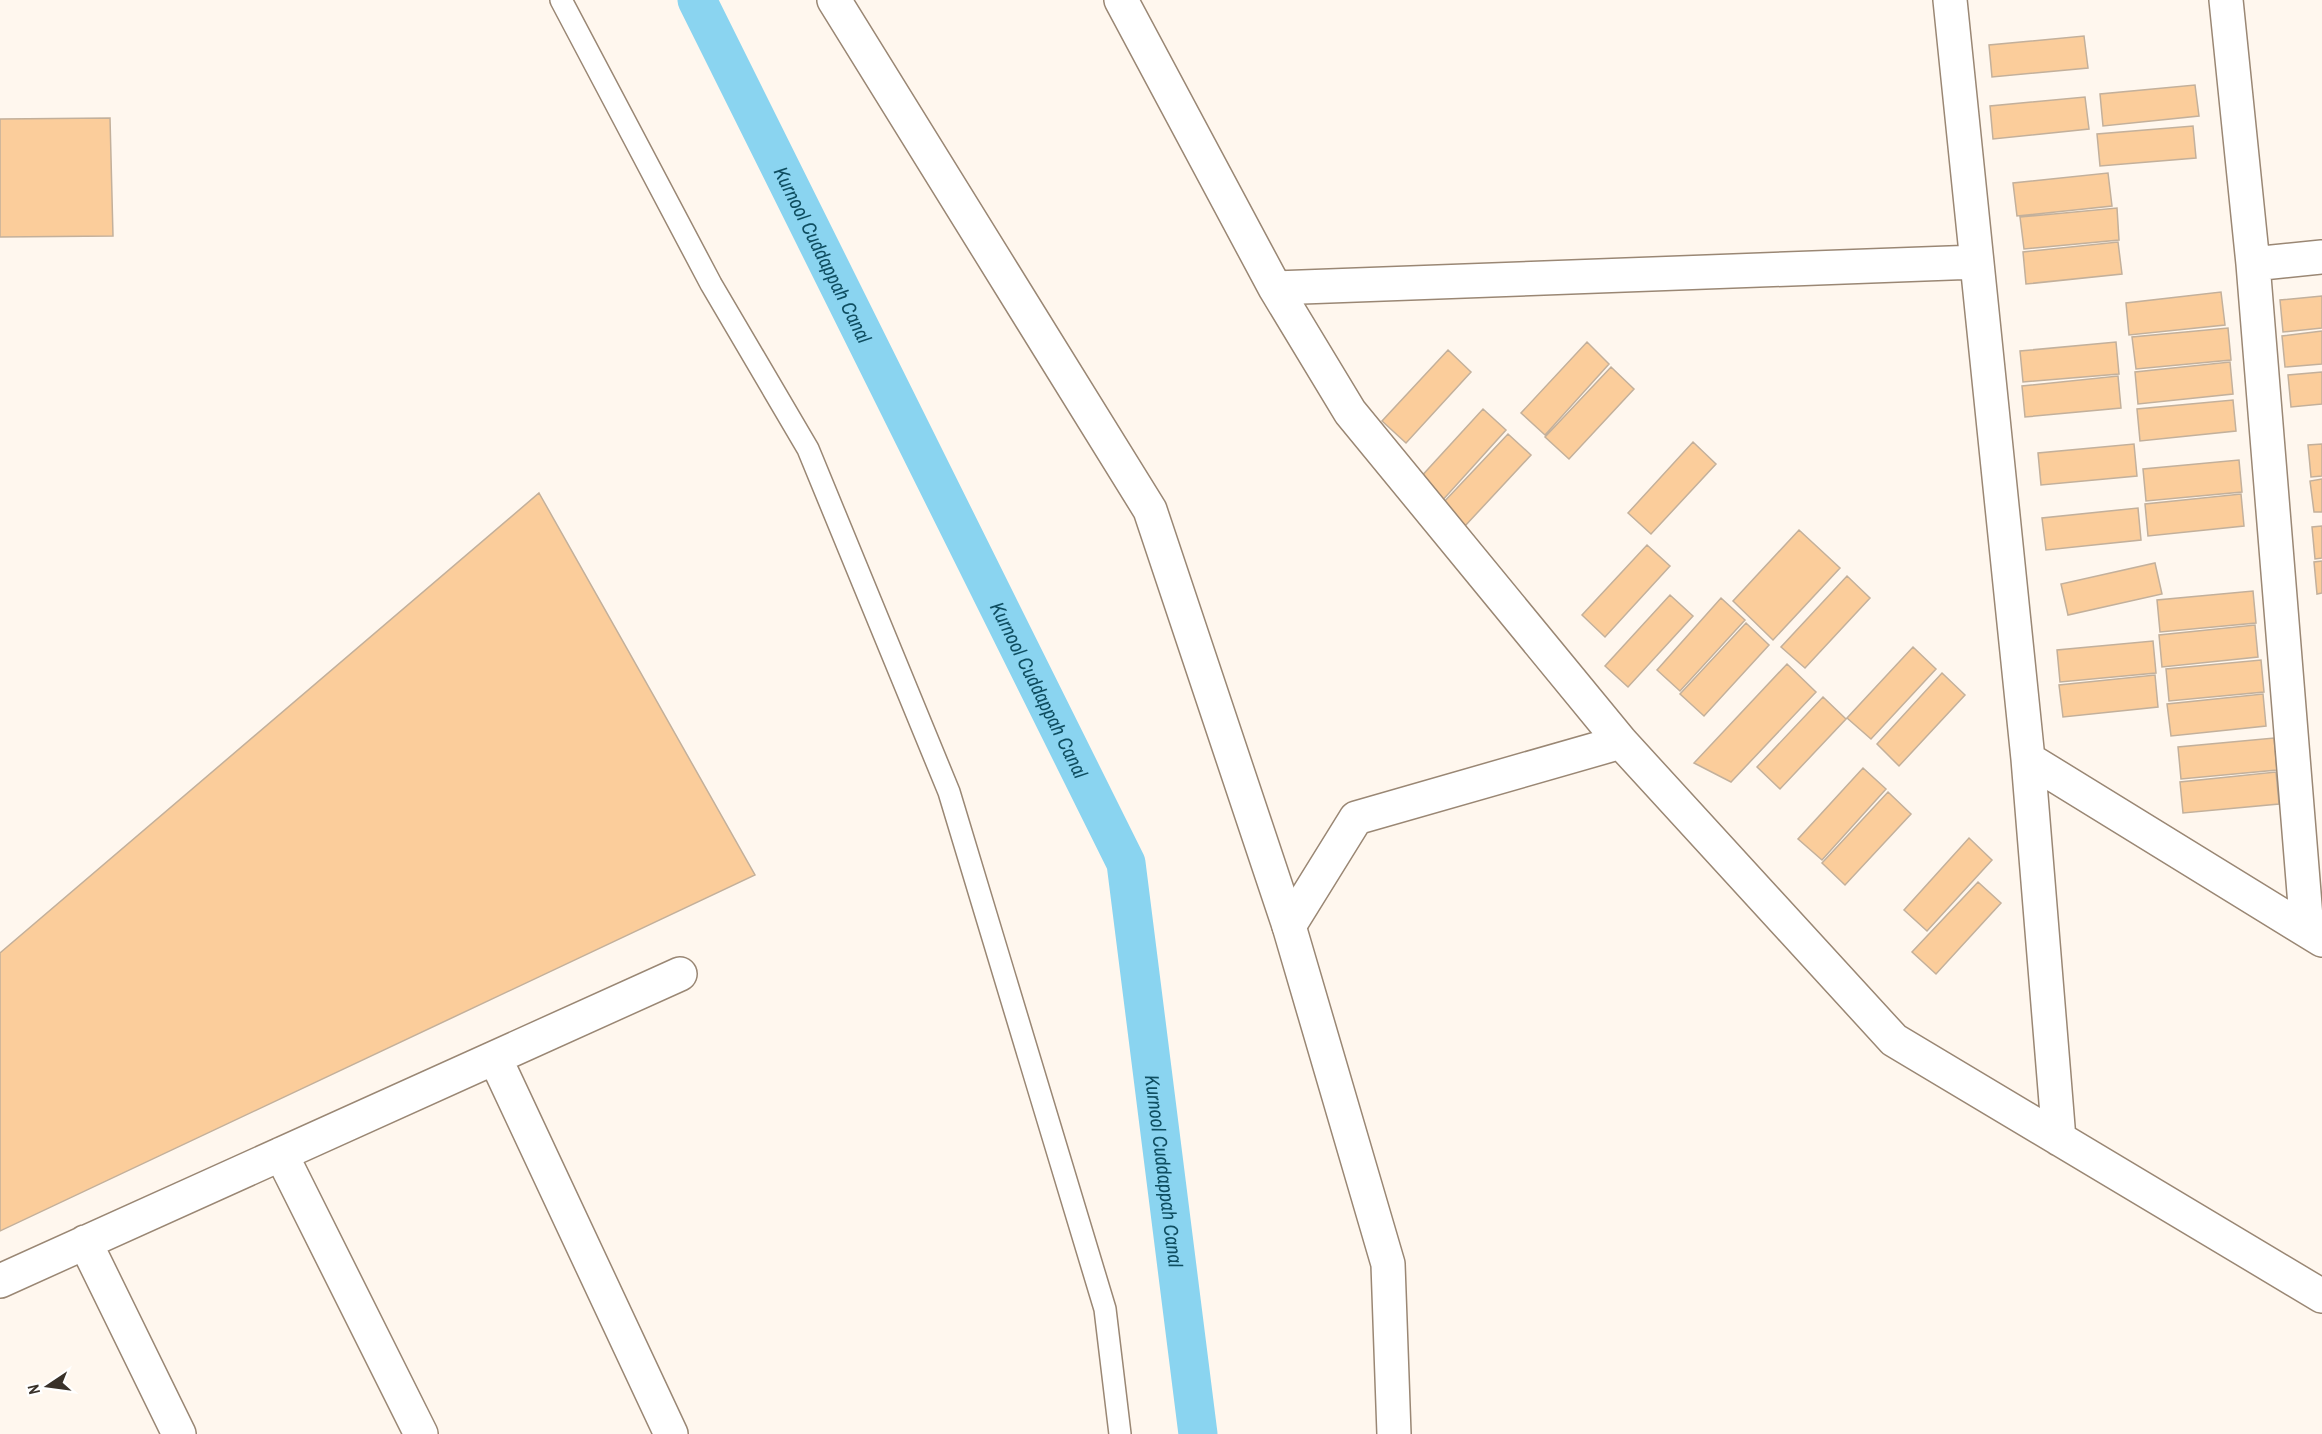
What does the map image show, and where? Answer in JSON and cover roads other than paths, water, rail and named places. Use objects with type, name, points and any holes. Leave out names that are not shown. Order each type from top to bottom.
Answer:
[{"type":"street","points":[[834,0],[1150,510],[1289,927],[1388,1264],[1394,1434]]},
{"type":"street","points":[[1121,0],[1275,288],[1350,412],[1621,742],[1894,1040],[2322,1296]]},
{"type":"street","points":[[1950,0],[2028,759],[2059,1139]]},
{"type":"street","points":[[2226,0],[2253,264],[2315,935]]},
{"type":"street","points":[[2253,264],[2322,256]]},
{"type":"street","points":[[1275,288],[1977,262]]},
{"type":"street","points":[[1289,927],[1356,818],[1621,742]]},
{"type":"street","points":[[2028,759],[2315,935]]},
{"type":"street","points":[[0,1281],[680,974]]},
{"type":"street","points":[[495,1058],[671,1434]]},
{"type":"street","points":[[281,1154],[421,1434]]},
{"type":"street","points":[[86,1242],[179,1434]]},
{"type":"lane","points":[[561,0],[711,284],[808,449],[950,792],[1105,1309],[1120,1434]]},
{"type":"waterway","name":"Kurnool Cuddappah Canal","points":[[697,0],[1126,863],[1198,1434]]}]
